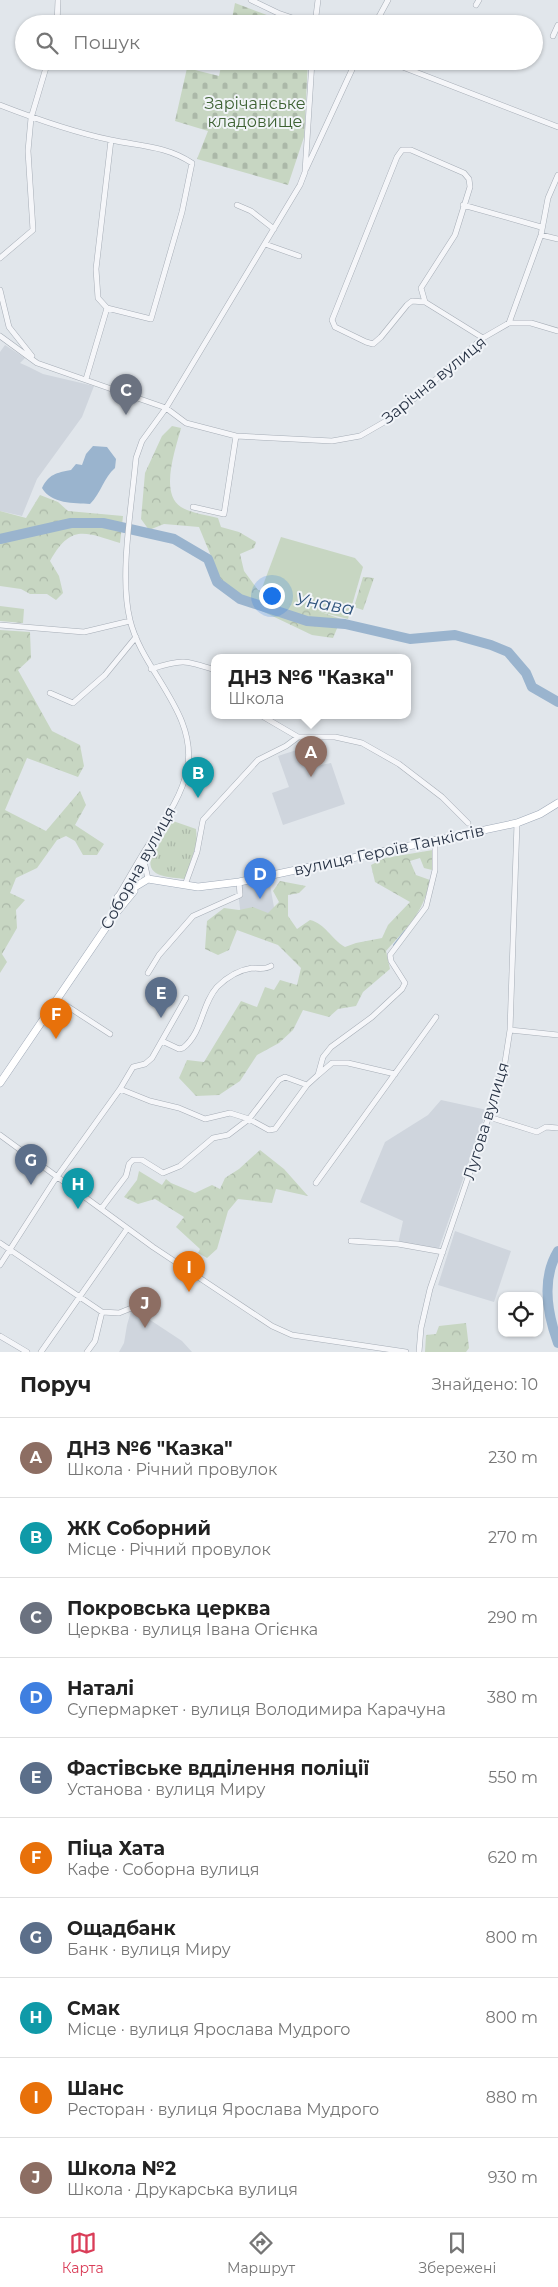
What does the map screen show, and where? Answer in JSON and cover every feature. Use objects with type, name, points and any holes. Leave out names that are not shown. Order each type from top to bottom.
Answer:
[{"type":"main road","name":"вулиця Героїв Танкістів","points":[[148,879],[205,886],[239,882],[517,823],[540,814],[558,803]]},
{"type":"main road","points":[[121,900],[131,890],[148,879]]},
{"type":"main road","points":[[131,890],[157,881]]},
{"type":"main road","name":"Соборна вулиця","points":[[0,1083],[111,920],[121,900]]},
{"type":"street","points":[[57,15],[58,0]]},
{"type":"street","points":[[252,0],[284,15]]},
{"type":"street","points":[[316,15],[318,0]]},
{"type":"street","points":[[380,15],[388,0]]},
{"type":"street","points":[[553,36],[558,25]]},
{"type":"street","points":[[0,258],[33,230],[28,151],[32,118],[45,70]]},
{"type":"street","points":[[305,172],[311,70]]},
{"type":"street","points":[[166,408],[300,185],[352,70]]},
{"type":"street","points":[[410,70],[558,127]]},
{"type":"street","points":[[0,106],[32,118],[110,140],[157,147],[177,154],[192,163],[182,212],[151,319],[107,308],[98,298],[96,269],[110,140]]},
{"type":"street","points":[[425,302],[421,288],[455,235],[470,186],[469,179],[464,173],[411,150],[402,150],[393,166],[332,320],[333,324],[335,327],[373,344],[381,338],[407,304],[418,301],[425,302],[483,338]]},
{"type":"street","points":[[558,175],[548,198],[541,226],[541,235],[509,323],[532,324],[558,331]]},
{"type":"street","points":[[237,205],[251,211],[274,229]]},
{"type":"street","points":[[463,205],[541,226]]},
{"type":"street","points":[[541,235],[558,239]]},
{"type":"street","points":[[265,244],[299,256]]},
{"type":"street","points":[[0,290],[9,327],[37,362]]},
{"type":"street","points":[[86,379],[107,308]]},
{"type":"street","name":"Зарічна вулиця","points":[[0,336],[37,362],[166,408],[186,423],[236,436],[332,441],[360,436],[392,417],[483,338],[509,323]]},
{"type":"street","name":"Соборна вулиця","points":[[121,900],[146,848],[179,793],[187,770],[189,751],[187,738],[176,708],[151,670],[136,638],[130,621],[125,595],[136,458],[142,441],[166,408]]},
{"type":"street","points":[[193,507],[224,514],[236,436]]},
{"type":"street","points":[[0,625],[84,632],[130,621]]},
{"type":"street","points":[[50,693],[73,703],[105,675],[136,638]]},
{"type":"street","points":[[151,670],[170,663],[188,661],[211,669]]},
{"type":"street","points":[[267,719],[298,737],[335,737],[362,743],[399,764],[442,797],[468,823]]},
{"type":"street","points":[[186,885],[197,852],[203,820],[258,760],[286,746],[298,737]]},
{"type":"street","name":"Лугова вулиця","points":[[419,1352],[421,1328],[430,1289],[503,1075],[510,1030],[517,823]]},
{"type":"street","points":[[318,1075],[323,1056],[330,1047],[372,1016],[402,989],[405,983],[391,961],[390,955],[426,907],[435,870],[435,840]]},
{"type":"street","points":[[131,890],[150,842]]},
{"type":"street","points":[[131,890],[128,883],[146,848]]},
{"type":"street","points":[[144,860],[148,879]]},
{"type":"street","points":[[148,973],[159,955],[193,916],[240,895],[239,882]]},
{"type":"street","points":[[162,1041],[183,1048],[197,1033],[210,998],[217,987],[235,974],[246,969],[267,968],[271,966]]},
{"type":"street","points":[[0,1265],[58,1176],[120,1089],[133,1066],[140,1066],[148,1062],[186,998]]},
{"type":"street","points":[[55,1002],[67,1006],[110,1034]]},
{"type":"street","points":[[316,1183],[436,1017]]},
{"type":"street","points":[[510,1030],[558,1035]]},
{"type":"street","points":[[120,1089],[150,1101],[180,1108],[205,1119],[230,1113],[249,1119],[269,1130],[275,1129],[307,1085],[332,1063],[348,1063],[395,1074]]},
{"type":"street","points":[[102,1210],[126,1176],[129,1164],[133,1160],[142,1160],[164,1173],[167,1172],[180,1166],[213,1138],[228,1135],[249,1119],[279,1080],[285,1078],[307,1085]]},
{"type":"street","points":[[490,1117],[537,1132],[546,1127],[558,1128]]},
{"type":"street","points":[[0,1135],[58,1176],[127,1229],[282,1331],[292,1335],[406,1352]]},
{"type":"street","points":[[41,1352],[127,1229]]},
{"type":"street","points":[[351,1241],[398,1244],[443,1252]]},
{"type":"street","points":[[0,1243],[102,1312],[119,1313],[134,1307]]},
{"type":"street","points":[[87,1352],[95,1341],[102,1312]]},
{"type":"street","points":[[0,1336],[27,1352]]},
{"type":"shaded area","points":[[5,345],[25,358],[20,363],[43,374],[94,386],[82,417],[37,479],[22,516],[0,511],[0,352]]},
{"type":"shaded area","points":[[309,746],[316,766],[331,763],[345,804],[283,825],[272,793],[289,787],[278,756]]},
{"type":"shaded area","points":[[269,879],[275,913],[241,916],[237,885]]},
{"type":"shaded area","points":[[441,1100],[487,1110],[438,1251],[398,1244],[403,1221],[360,1202],[385,1142],[428,1115]]},
{"type":"shaded area","points":[[455,1231],[511,1251],[494,1302],[438,1285]]},
{"type":"shaded area","points":[[132,1308],[182,1341],[192,1352],[119,1352],[124,1343]]},
{"type":"green space","points":[[235,3],[267,15],[233,15]]},
{"type":"green space","name":"Зарічанське кладовище","points":[[187,70],[195,70],[219,76],[220,70],[308,70],[304,137],[288,185],[197,159],[208,131],[175,121]]},
{"type":"green space","points":[[172,426],[181,428],[171,470],[171,492],[174,500],[181,507],[189,511],[218,518],[221,527],[239,532],[256,542],[254,548],[240,554],[244,571],[258,590],[341,619],[333,638],[312,635],[247,604],[220,578],[199,527],[164,524],[149,530],[141,519],[145,473],[162,436]]},
{"type":"green space","points":[[40,495],[58,502],[68,511],[123,516],[120,543],[88,534],[79,534],[65,541],[58,549],[50,561],[59,576],[63,593],[56,600],[47,594],[30,594],[21,589],[0,586],[0,511],[26,518]]},
{"type":"green space","points":[[281,537],[355,558],[363,567],[348,619],[259,596]]},
{"type":"green space","points":[[363,577],[374,578],[363,610],[354,607]]},
{"type":"green space","points":[[0,606],[24,609],[23,623],[0,621]]},
{"type":"green space","points":[[0,630],[30,632],[31,658],[18,670],[52,731],[80,745],[84,766],[78,777],[27,758],[5,810],[46,831],[80,791],[86,805],[75,825],[104,844],[97,855],[83,855],[75,841],[66,836],[57,840],[37,868],[16,878],[10,893],[25,900],[16,910],[17,928],[2,954],[7,962],[0,973]]},
{"type":"green space","points":[[173,821],[196,829],[197,842],[185,879],[167,877],[156,873],[150,865],[151,858]]},
{"type":"green space","points":[[433,850],[432,870],[424,868],[420,858],[410,861],[416,875],[430,880],[427,892],[414,919],[386,951],[390,969],[363,992],[356,1006],[338,1009],[329,1017],[303,1010],[293,1030],[279,1043],[257,1055],[240,1081],[219,1095],[196,1096],[179,1078],[187,1060],[204,1062],[241,1001],[257,1007],[265,987],[274,990],[280,980],[297,985],[301,968],[278,945],[237,930],[229,950],[218,955],[205,949],[207,921],[224,908],[239,910],[253,907],[268,913],[279,902],[273,891],[280,881],[306,886],[299,893],[288,895],[288,916],[297,929],[310,920],[324,928],[335,940],[345,947],[382,938],[388,925],[410,902],[375,882],[371,865],[385,858]]},
{"type":"green space","points":[[260,1150],[284,1169],[308,1196],[276,1189],[272,1203],[238,1199],[228,1211],[217,1249],[207,1258],[198,1253],[200,1249],[176,1227],[184,1217],[155,1199],[138,1204],[124,1197],[137,1180],[139,1171],[162,1185],[166,1179],[195,1193],[212,1185],[220,1189],[225,1178],[239,1169]]},
{"type":"green space","points":[[466,1323],[469,1348],[466,1352],[425,1352],[426,1335],[436,1334],[439,1326]]},
{"type":"water","points":[[93,446],[107,447],[116,459],[115,468],[90,504],[63,502],[46,493],[42,488],[50,477],[57,473],[71,470],[76,464],[82,465],[86,454]]},
{"type":"waterway","name":"Унава","points":[[0,539],[71,523],[103,523],[174,539],[208,559],[217,582],[240,599],[307,621],[345,624],[410,639],[455,635],[491,645],[508,652],[526,673],[532,687],[558,702]]},
{"type":"waterway","points":[[394,945],[405,931]]},
{"type":"waterway","name":"Унава","points":[[558,1251],[549,1273],[548,1285],[551,1320],[558,1343]]},
{"type":"place","name":"Покровська церква","points":[[126,415]]},
{"type":"place","name":"ДНЗ №6 \"Казка\"","points":[[311,777]]},
{"type":"place","name":"ЖК Соборний","points":[[198,798]]},
{"type":"place","name":"Наталі","points":[[260,899]]},
{"type":"place","name":"Фастівське вдділення поліції","points":[[161,1018]]},
{"type":"place","name":"Піца Хата","points":[[56,1039]]},
{"type":"place","name":"Ощадбанк","points":[[31,1185]]},
{"type":"place","name":"Смак","points":[[78,1209]]},
{"type":"place","name":"Шанс","points":[[189,1292]]},
{"type":"place","name":"Школа №2","points":[[145,1328]]}]
